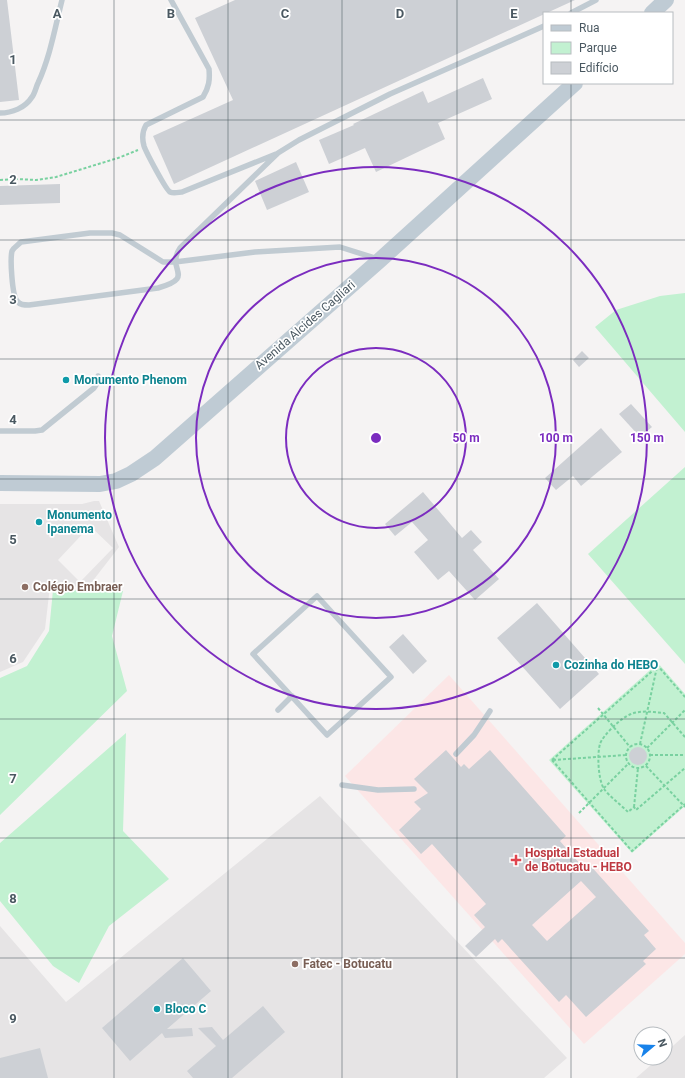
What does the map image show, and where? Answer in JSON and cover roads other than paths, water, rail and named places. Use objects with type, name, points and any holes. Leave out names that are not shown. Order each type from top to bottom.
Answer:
[{"type":"main road","points":[[653,12],[666,0]]},
{"type":"main road","name":"Avenida Alcides Cagliari","points":[[0,483],[100,484],[116,481],[131,474],[155,458],[380,260],[574,84]]},
{"type":"lane","points":[[0,114],[11,113],[32,98],[41,77],[62,0]]},
{"type":"lane","points":[[171,0],[209,69],[210,79],[208,89],[203,96],[146,125],[143,132],[144,147],[165,187],[170,192],[175,193],[204,184],[278,153],[299,140],[390,94],[543,26]]},
{"type":"lane","points":[[573,12],[596,0]]},
{"type":"lane","points":[[278,153],[180,248],[175,262],[179,274],[177,279],[171,284],[158,288],[28,305],[20,304],[16,300],[11,273],[12,251],[15,246],[21,242],[90,233],[116,234],[163,262],[175,262],[255,252],[340,247],[380,260]]},
{"type":"lane","points":[[0,431],[35,431],[46,428],[94,388],[98,376]]},
{"type":"lane","points":[[317,596],[391,677],[327,735],[292,696],[254,654],[317,596]]},
{"type":"lane","points":[[278,710],[292,696]]},
{"type":"lane","points":[[456,754],[474,735],[490,711]]},
{"type":"lane","points":[[342,785],[378,790],[414,789]]},
{"type":"place","name":"Monumento Phenom","points":[[66,380]]},
{"type":"place","name":"Monumento Ipanema","points":[[39,522]]},
{"type":"place","name":"Colégio Embraer","points":[[25,587]]},
{"type":"place","name":"Cozinha do HEBO","points":[[556,665]]},
{"type":"place","name":"Hospital Estadual de Botucatu - HEBO","points":[[516,860]]},
{"type":"place","name":"Fatec - Botucatu","points":[[295,964]]},
{"type":"place","name":"Bloco C","points":[[157,1009]]}]
